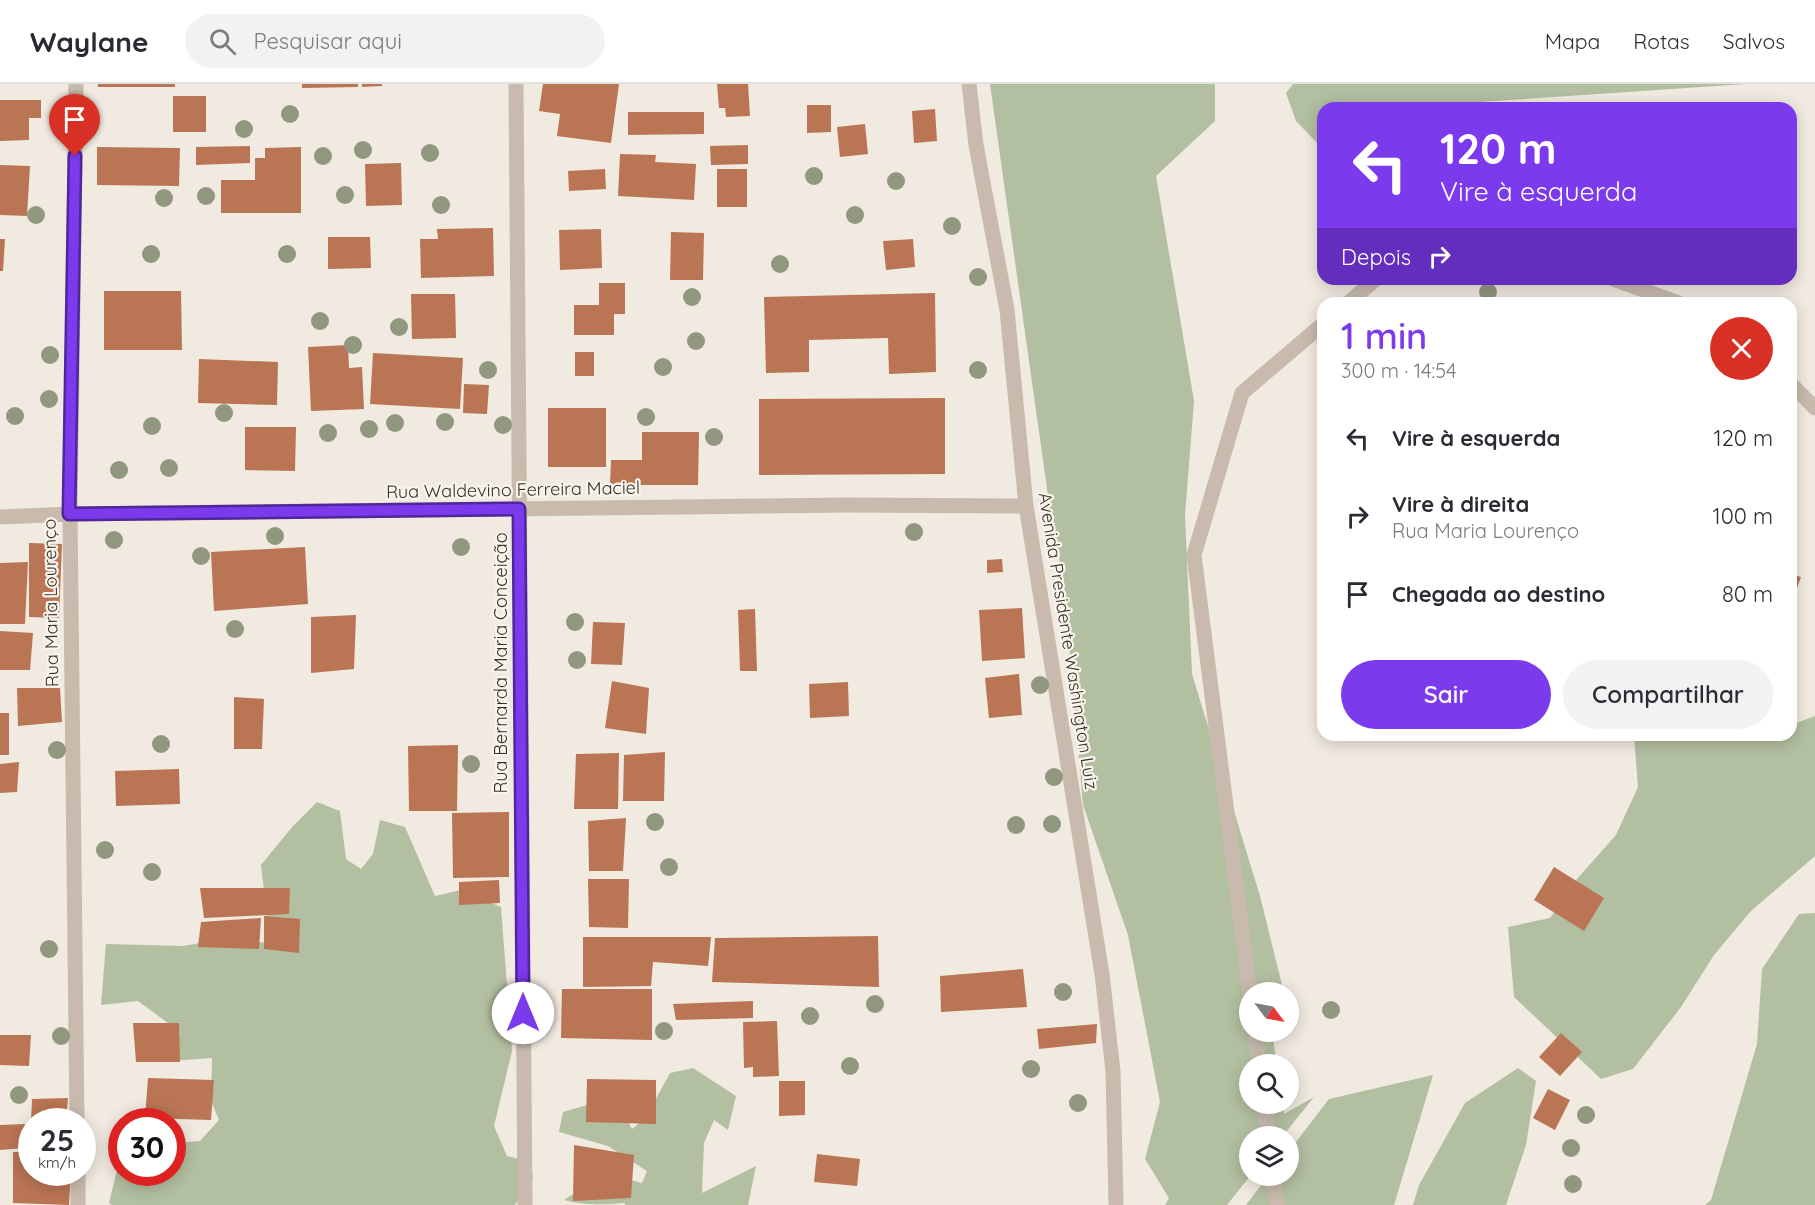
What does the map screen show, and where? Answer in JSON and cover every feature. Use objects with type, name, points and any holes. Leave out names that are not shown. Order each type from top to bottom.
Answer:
[{"type":"street","name":"Rua Maria Lourenço","points":[[76,84],[69,514],[77,1108]]},
{"type":"street","name":"Rua Bernarda Maria Conceição","points":[[516,84],[525,1205]]},
{"type":"street","name":"Avenida Presidente Washington Luiz","points":[[969,84],[976,145],[1007,309],[1026,506],[1102,974],[1113,1071],[1116,1205]]},
{"type":"street","points":[[1355,297],[1369,285]]},
{"type":"street","points":[[1629,285],[1662,297]]},
{"type":"street","points":[[1249,982],[1194,555],[1242,393],[1317,329]]},
{"type":"street","points":[[1797,390],[1815,408]]},
{"type":"street","name":"Rua Waldevino Ferreira Maciel","points":[[0,518],[69,514],[847,505],[1026,506]]},
{"type":"street","points":[[78,1186],[78,1205]]},
{"type":"street","points":[[1274,1186],[1277,1205]]},
{"type":"green space","points":[[990,84],[1215,84],[1215,121],[1156,176],[1194,401],[1185,515],[1192,674],[1260,896],[1281,982],[1239,982],[1239,1042],[1274,1042],[1275,1054],[1239,1054],[1239,1114],[1299,1114],[1299,1106],[1314,1097],[1291,1126],[1239,1126],[1239,1186],[1242,1186],[1227,1205],[1165,1205],[1169,1198],[1145,1159],[1160,1102],[1128,935],[1083,805],[1064,585],[1050,510]]},
{"type":"green space","points":[[1293,84],[1746,84],[1480,102],[1317,102],[1317,143],[1296,121],[1286,93]]},
{"type":"green space","points":[[1815,716],[1815,856],[1751,911],[1714,955],[1681,1007],[1633,1069],[1601,1079],[1514,997],[1508,927],[1550,918],[1577,879],[1616,835],[1638,787],[1634,741],[1797,741],[1797,723]]},
{"type":"green space","points":[[317,802],[340,811],[346,859],[361,869],[373,854],[380,820],[405,827],[435,896],[461,890],[501,907],[512,1051],[494,1126],[507,1156],[531,1162],[533,1180],[515,1205],[112,1205],[109,1203],[113,1186],[186,1186],[186,1142],[200,1141],[219,1120],[211,1101],[212,1058],[171,1061],[180,1032],[138,1001],[101,1005],[106,944],[183,946],[222,939],[270,943],[261,865],[293,826]]},
{"type":"green space","points":[[1815,913],[1815,1205],[1705,1205],[1711,1200],[1757,1044],[1762,969],[1799,914]]},
{"type":"green space","points":[[693,1068],[736,1096],[728,1130],[714,1120],[704,1143],[702,1193],[756,1166],[748,1205],[626,1205],[624,1203],[578,1203],[564,1200],[605,1173],[642,1183],[647,1171],[608,1146],[559,1132],[563,1112],[584,1106],[604,1095],[618,1104],[632,1129],[646,1117],[670,1073]]},
{"type":"green space","points":[[1518,1068],[1536,1081],[1526,1145],[1506,1205],[1413,1205],[1419,1185],[1465,1103]]},
{"type":"green space","points":[[1433,1075],[1394,1205],[1246,1205],[1260,1186],[1299,1186],[1299,1138],[1329,1099]]},
{"type":"building","points":[[98,84],[175,84],[175,87],[98,87]]},
{"type":"building","points":[[302,84],[358,84],[358,87],[302,88]]},
{"type":"building","points":[[362,84],[382,84],[382,86],[362,87]]},
{"type":"building","points":[[543,84],[619,84],[611,143],[557,136],[560,114],[539,111]]},
{"type":"building","points":[[717,84],[748,84],[750,116],[726,117],[725,108],[719,108]]},
{"type":"building","points":[[173,96],[206,96],[206,132],[173,132]]},
{"type":"building","points":[[0,100],[41,100],[41,118],[29,118],[29,140],[0,141]]},
{"type":"building","points":[[807,105],[831,105],[831,132],[807,133]]},
{"type":"building","points":[[935,109],[937,141],[914,143],[912,111]]},
{"type":"building","points":[[628,112],[704,112],[704,134],[628,135]]},
{"type":"building","points":[[865,124],[868,154],[840,157],[837,127]]},
{"type":"building","points":[[748,145],[748,164],[711,165],[710,146]]},
{"type":"building","points":[[250,146],[250,163],[196,165],[196,147]]},
{"type":"building","points":[[97,147],[180,148],[179,186],[97,185]]},
{"type":"building","points":[[301,147],[301,213],[221,213],[221,180],[255,180],[255,158],[265,158],[265,148]]},
{"type":"building","points":[[620,154],[656,155],[655,162],[696,164],[694,200],[618,196]]},
{"type":"building","points":[[401,163],[402,205],[366,206],[365,164]]},
{"type":"building","points":[[0,165],[30,166],[27,216],[0,215]]},
{"type":"building","points":[[605,169],[606,189],[569,191],[568,171]]},
{"type":"building","points":[[717,169],[747,169],[747,207],[717,207]]},
{"type":"building","points":[[493,228],[494,276],[421,278],[420,239],[438,239],[437,229]]},
{"type":"building","points":[[601,229],[602,268],[560,270],[559,230]]},
{"type":"building","points":[[671,232],[704,233],[703,280],[670,280]]},
{"type":"building","points":[[328,237],[370,237],[371,268],[328,269]]},
{"type":"building","points":[[0,239],[5,239],[3,271],[0,271]]},
{"type":"building","points":[[913,239],[915,267],[886,270],[883,241]]},
{"type":"building","points":[[599,283],[625,283],[625,314],[614,314],[614,335],[574,335],[574,305],[599,305]]},
{"type":"building","points":[[104,291],[181,291],[182,350],[104,350]]},
{"type":"building","points":[[935,293],[936,372],[889,374],[888,338],[809,340],[809,372],[766,373],[764,297]]},
{"type":"building","points":[[411,294],[455,294],[456,338],[412,339]]},
{"type":"building","points":[[348,345],[349,368],[362,367],[364,409],[311,411],[308,347]]},
{"type":"building","points":[[575,352],[594,352],[594,376],[575,376]]},
{"type":"building","points":[[373,353],[463,358],[460,409],[370,404]]},
{"type":"building","points":[[199,359],[278,362],[277,405],[198,403]]},
{"type":"building","points":[[464,384],[489,385],[487,414],[463,413]]},
{"type":"building","points":[[945,398],[945,474],[759,475],[759,399]]},
{"type":"building","points":[[548,408],[606,408],[606,467],[548,467]]},
{"type":"building","points":[[245,427],[296,427],[295,471],[245,470]]},
{"type":"building","points":[[642,432],[699,432],[698,485],[610,485],[611,460],[642,460]]},
{"type":"building","points":[[29,543],[62,544],[59,618],[29,617]]},
{"type":"building","points":[[305,547],[308,604],[214,611],[211,552]]},
{"type":"building","points":[[1002,559],[1003,572],[987,573],[987,560]]},
{"type":"building","points":[[28,562],[25,624],[0,624],[0,563]]},
{"type":"building","points":[[1797,576],[1801,577],[1797,588]]},
{"type":"building","points":[[1022,608],[1025,658],[982,661],[979,610]]},
{"type":"building","points":[[755,609],[757,671],[740,671],[738,610]]},
{"type":"building","points":[[356,615],[354,669],[311,673],[311,617]]},
{"type":"building","points":[[593,622],[625,623],[622,665],[591,664]]},
{"type":"building","points":[[0,631],[33,633],[30,670],[0,670]]},
{"type":"building","points":[[1019,674],[1022,715],[989,718],[985,678]]},
{"type":"building","points":[[612,681],[649,688],[646,734],[605,728]]},
{"type":"building","points":[[848,682],[849,716],[810,718],[809,684]]},
{"type":"building","points":[[17,688],[60,688],[62,722],[18,726]]},
{"type":"building","points":[[234,697],[264,699],[262,749],[234,749]]},
{"type":"building","points":[[0,713],[9,713],[9,755],[0,755]]},
{"type":"building","points":[[458,745],[457,811],[409,811],[408,746]]},
{"type":"building","points":[[665,752],[664,801],[623,801],[624,755]]},
{"type":"building","points":[[619,753],[618,809],[574,809],[576,754]]},
{"type":"building","points":[[19,762],[17,792],[0,793],[0,764]]},
{"type":"building","points":[[179,769],[180,804],[116,806],[115,771]]},
{"type":"building","points":[[509,812],[509,877],[453,878],[452,813]]},
{"type":"building","points":[[626,818],[623,871],[589,871],[588,821]]},
{"type":"building","points":[[1554,867],[1604,898],[1584,931],[1534,900]]},
{"type":"building","points":[[588,879],[629,879],[628,928],[589,927]]},
{"type":"building","points":[[499,880],[500,903],[459,905],[459,882]]},
{"type":"building","points":[[200,888],[290,888],[289,914],[204,918]]},
{"type":"building","points":[[264,916],[300,919],[299,953],[264,949]]},
{"type":"building","points":[[261,918],[259,949],[198,947],[201,922]]},
{"type":"building","points":[[878,936],[879,987],[712,982],[715,938]]},
{"type":"building","points":[[583,937],[711,937],[708,966],[653,962],[651,986],[583,987]]},
{"type":"building","points":[[1023,969],[1027,1007],[941,1012],[940,976]]},
{"type":"building","points":[[562,989],[652,989],[652,1040],[561,1038]]},
{"type":"building","points":[[753,1001],[753,1018],[676,1020],[673,1004]]},
{"type":"building","points":[[777,1021],[779,1076],[753,1077],[753,1067],[744,1068],[743,1022]]},
{"type":"building","points":[[133,1023],[179,1023],[180,1062],[136,1062]]},
{"type":"building","points":[[1097,1024],[1096,1043],[1039,1049],[1037,1029]]},
{"type":"building","points":[[1561,1033],[1582,1052],[1560,1076],[1539,1057]]},
{"type":"building","points":[[0,1035],[31,1035],[29,1066],[0,1065]]},
{"type":"building","points":[[148,1078],[214,1080],[211,1120],[186,1119],[186,1108],[146,1108]]},
{"type":"building","points":[[587,1079],[656,1080],[656,1124],[586,1122]]},
{"type":"building","points":[[779,1081],[805,1081],[805,1115],[779,1116]]},
{"type":"building","points":[[1548,1089],[1570,1100],[1555,1130],[1533,1118]]},
{"type":"building","points":[[68,1098],[67,1108],[32,1108],[32,1099]]},
{"type":"building","points":[[18,1124],[18,1149],[0,1150],[0,1125]]},
{"type":"building","points":[[574,1145],[634,1155],[631,1198],[573,1201]]},
{"type":"building","points":[[13,1152],[18,1152],[18,1186],[70,1186],[69,1205],[13,1203]]},
{"type":"building","points":[[817,1154],[860,1159],[857,1186],[814,1182]]},
{"type":"route","points":[[75,156],[69,514],[519,509],[523,1013]]}]
